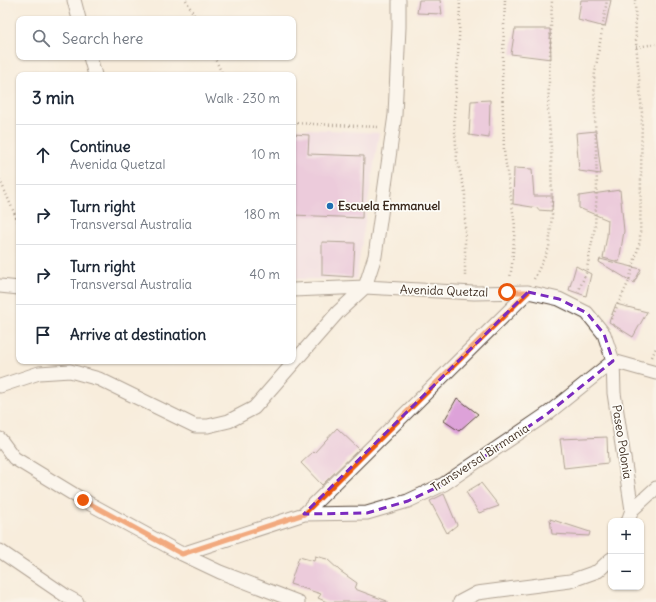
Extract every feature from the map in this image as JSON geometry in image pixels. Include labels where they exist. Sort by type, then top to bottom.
[{"type":"street","points":[[74,0],[78,16]]},
{"type":"street","points":[[296,360],[338,312],[365,287],[375,256],[395,115],[399,0]]},
{"type":"street","points":[[91,60],[94,72]]},
{"type":"street","points":[[0,286],[16,288]]},
{"type":"street","name":"Avenida Quetzal","points":[[296,290],[365,287],[465,293],[528,292],[559,299],[587,313],[604,334],[613,361]]},
{"type":"street","points":[[182,554],[304,514],[528,292]]},
{"type":"street","points":[[613,361],[656,373]]},
{"type":"street","name":"Transversal Birmania","points":[[304,514],[367,513],[408,502],[444,484],[547,414],[613,361]]},
{"type":"street","name":"Paseo Polonia","points":[[613,361],[614,393],[630,515]]},
{"type":"street","points":[[0,386],[39,373],[70,371],[99,379],[195,426],[208,426],[229,421],[254,408],[292,364]]},
{"type":"street","points":[[0,439],[14,458],[83,500],[182,554],[220,572],[298,602]]},
{"type":"street","points":[[630,515],[656,488]]},
{"type":"street","points":[[0,551],[77,602]]},
{"type":"street","points":[[460,602],[477,593],[570,581],[598,571],[608,561]]},
{"type":"path","points":[[186,0],[194,16]]},
{"type":"path","points":[[460,0],[454,117],[457,160],[465,192],[465,293]]},
{"type":"path","points":[[505,0],[502,82],[504,151],[515,226],[512,265],[507,292]]},
{"type":"path","points":[[528,292],[549,248],[552,214],[551,148],[548,110],[552,0]]},
{"type":"path","points":[[572,306],[586,273],[595,227],[597,186],[594,79],[607,0]]},
{"type":"path","points":[[604,334],[629,281],[640,241],[642,113],[636,47],[635,0]]},
{"type":"path","points":[[636,47],[656,44]]},
{"type":"path","points":[[216,60],[222,72]]},
{"type":"path","points":[[296,123],[393,128]]},
{"type":"path","points":[[0,180],[16,217]]},
{"type":"highlighted area","points":[[528,292],[559,299],[587,313],[604,334],[613,361],[547,414],[444,484],[408,501],[367,513],[304,514]]},
{"type":"shaded area","name":"Escuela Emmanuel","points":[[296,128],[379,133],[356,279],[296,279]]},
{"type":"building","points":[[419,0],[440,0],[442,14],[417,13]]},
{"type":"building","points":[[581,0],[611,0],[605,27],[578,20]]},
{"type":"building","points":[[515,29],[550,29],[551,59],[511,54]]},
{"type":"building","points":[[490,100],[489,138],[469,135],[471,101]]},
{"type":"building","points":[[596,131],[601,174],[579,171],[576,133]]},
{"type":"building","points":[[296,134],[309,135],[308,154],[364,156],[362,218],[296,215]]},
{"type":"building","points":[[514,168],[532,169],[534,196],[553,196],[552,211],[538,210],[538,208],[513,204]]},
{"type":"building","points":[[620,190],[624,231],[619,262],[603,258],[608,220],[579,208],[579,196]]},
{"type":"building","points":[[322,242],[355,243],[353,277],[322,275]]},
{"type":"building","points":[[600,259],[641,269],[634,283],[599,262]]},
{"type":"building","points":[[576,266],[591,274],[586,296],[569,290]]},
{"type":"building","points":[[616,304],[647,312],[633,337],[609,322]]},
{"type":"building","points":[[457,398],[478,414],[459,431],[444,421]]},
{"type":"building","points":[[337,428],[359,449],[322,485],[301,463],[313,452],[314,453]]},
{"type":"building","points":[[607,437],[608,463],[564,468],[560,439]]},
{"type":"building","points":[[481,483],[499,506],[479,513],[466,492]]},
{"type":"building","points":[[444,494],[457,525],[447,533],[430,501]]},
{"type":"building","points":[[550,519],[590,532],[589,536],[552,534]]},
{"type":"building","points":[[315,556],[327,559],[340,571],[357,583],[355,589],[387,602],[327,602],[318,598],[321,594],[290,584],[299,557],[314,561]]},
{"type":"place","name":"Escuela Emmanuel","points":[[330,206]]},
{"type":"route","points":[[83,500],[182,554],[304,514],[528,292],[507,292]]}]
